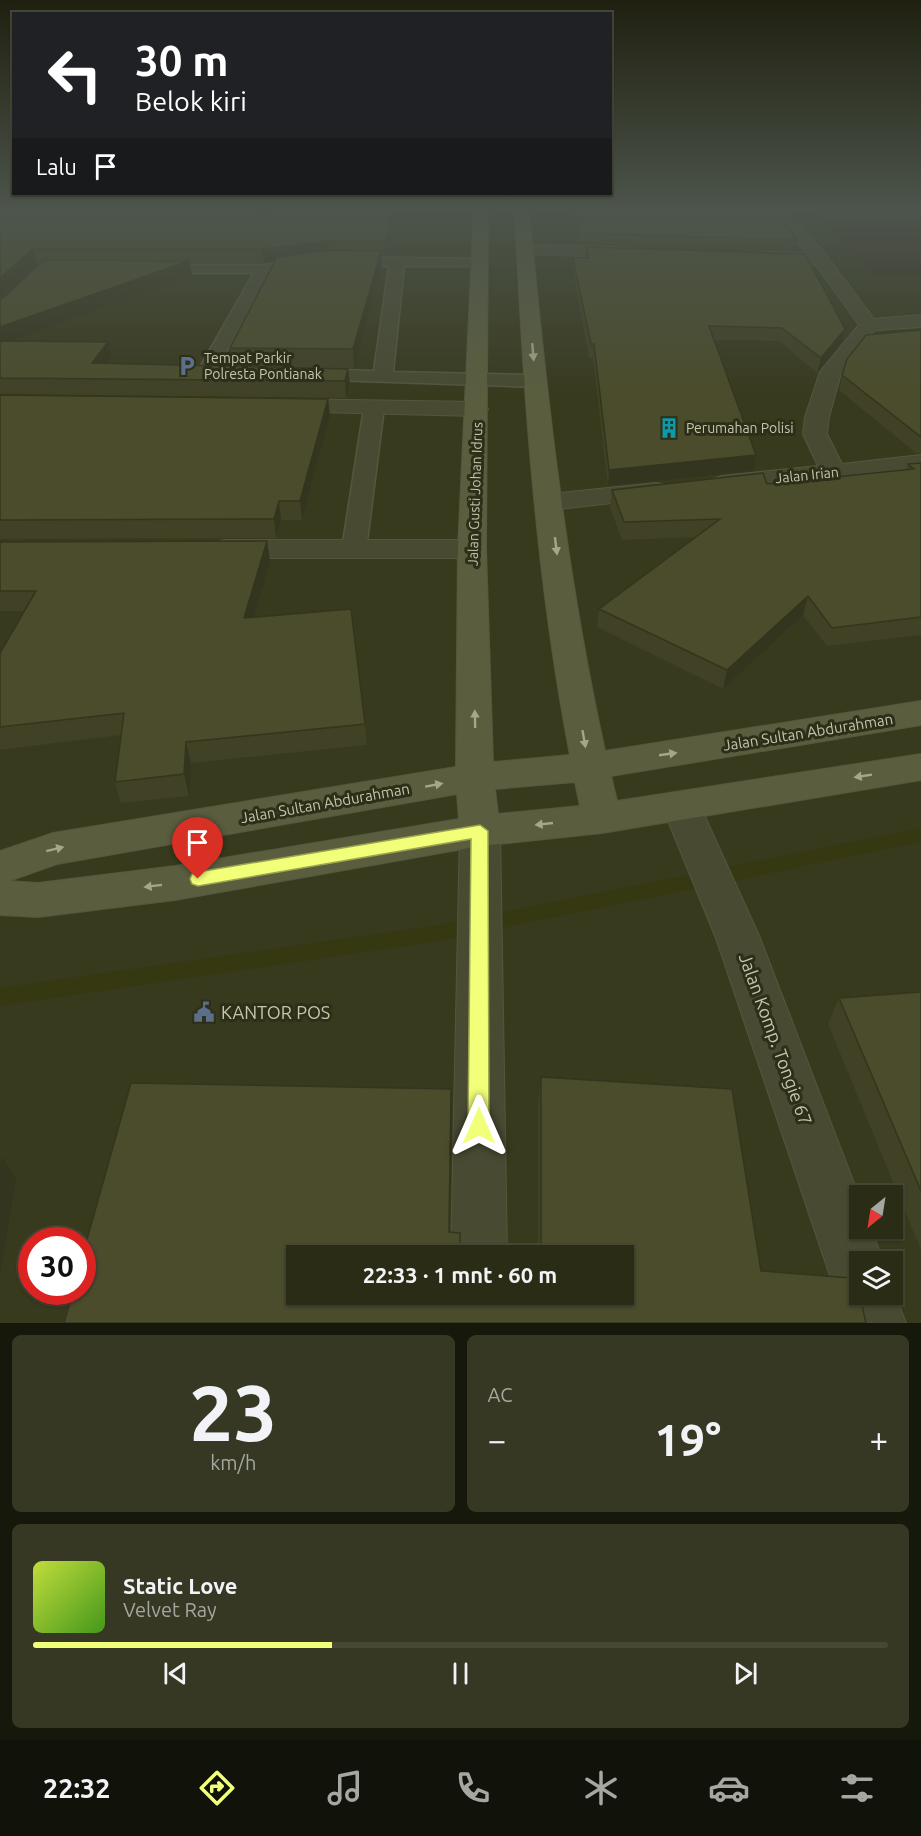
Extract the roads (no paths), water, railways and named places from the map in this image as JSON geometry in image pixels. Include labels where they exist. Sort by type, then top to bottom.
[{"type":"street","name":"Jalan Gusti Johan Idrus","points":[[484,272],[536,381],[568,648],[589,767],[602,818]]},
{"type":"street","name":"Jalan Gusti Johan Idrus","points":[[479,833],[475,777],[472,549],[479,379],[505,317],[518,272]]},
{"type":"street","points":[[829,272],[869,325]]},
{"type":"street","points":[[833,472],[815,434],[817,417],[831,372],[869,325],[921,321]]},
{"type":"street","points":[[257,406],[477,409]]},
{"type":"street","name":"Jalan Irian","points":[[550,502],[921,463]]},
{"type":"street","points":[[201,549],[472,549]]},
{"type":"street","name":"Jalan Sultan Abdurahman","points":[[0,868],[53,849],[475,777],[589,767],[921,713]]},
{"type":"street","points":[[0,898],[38,900],[175,883],[479,833],[602,818],[689,823],[921,767]]},
{"type":"street","name":"Jalan Komp. Tongie 67","points":[[689,823],[738,938],[851,1251]]},
{"type":"street","points":[[479,833],[479,1245]]},
{"type":"street","points":[[478,1323],[479,1305]]},
{"type":"street","points":[[870,1305],[876,1323]]},
{"type":"lane","points":[[206,374],[262,272]]},
{"type":"lane","points":[[383,376],[396,272]]},
{"type":"lane","points":[[185,374],[229,374]]},
{"type":"lane","points":[[288,374],[536,381]]},
{"type":"lane","points":[[354,549],[374,408]]},
{"type":"waterway","points":[[0,997],[439,933],[921,835]]},
{"type":"place","name":"Tempat Parkir Polresta Pontianak","points":[[187,366]]},
{"type":"place","name":"Perumahan Polisi","points":[[669,428]]},
{"type":"place","name":"KANTOR POS","points":[[204,1012]]}]
